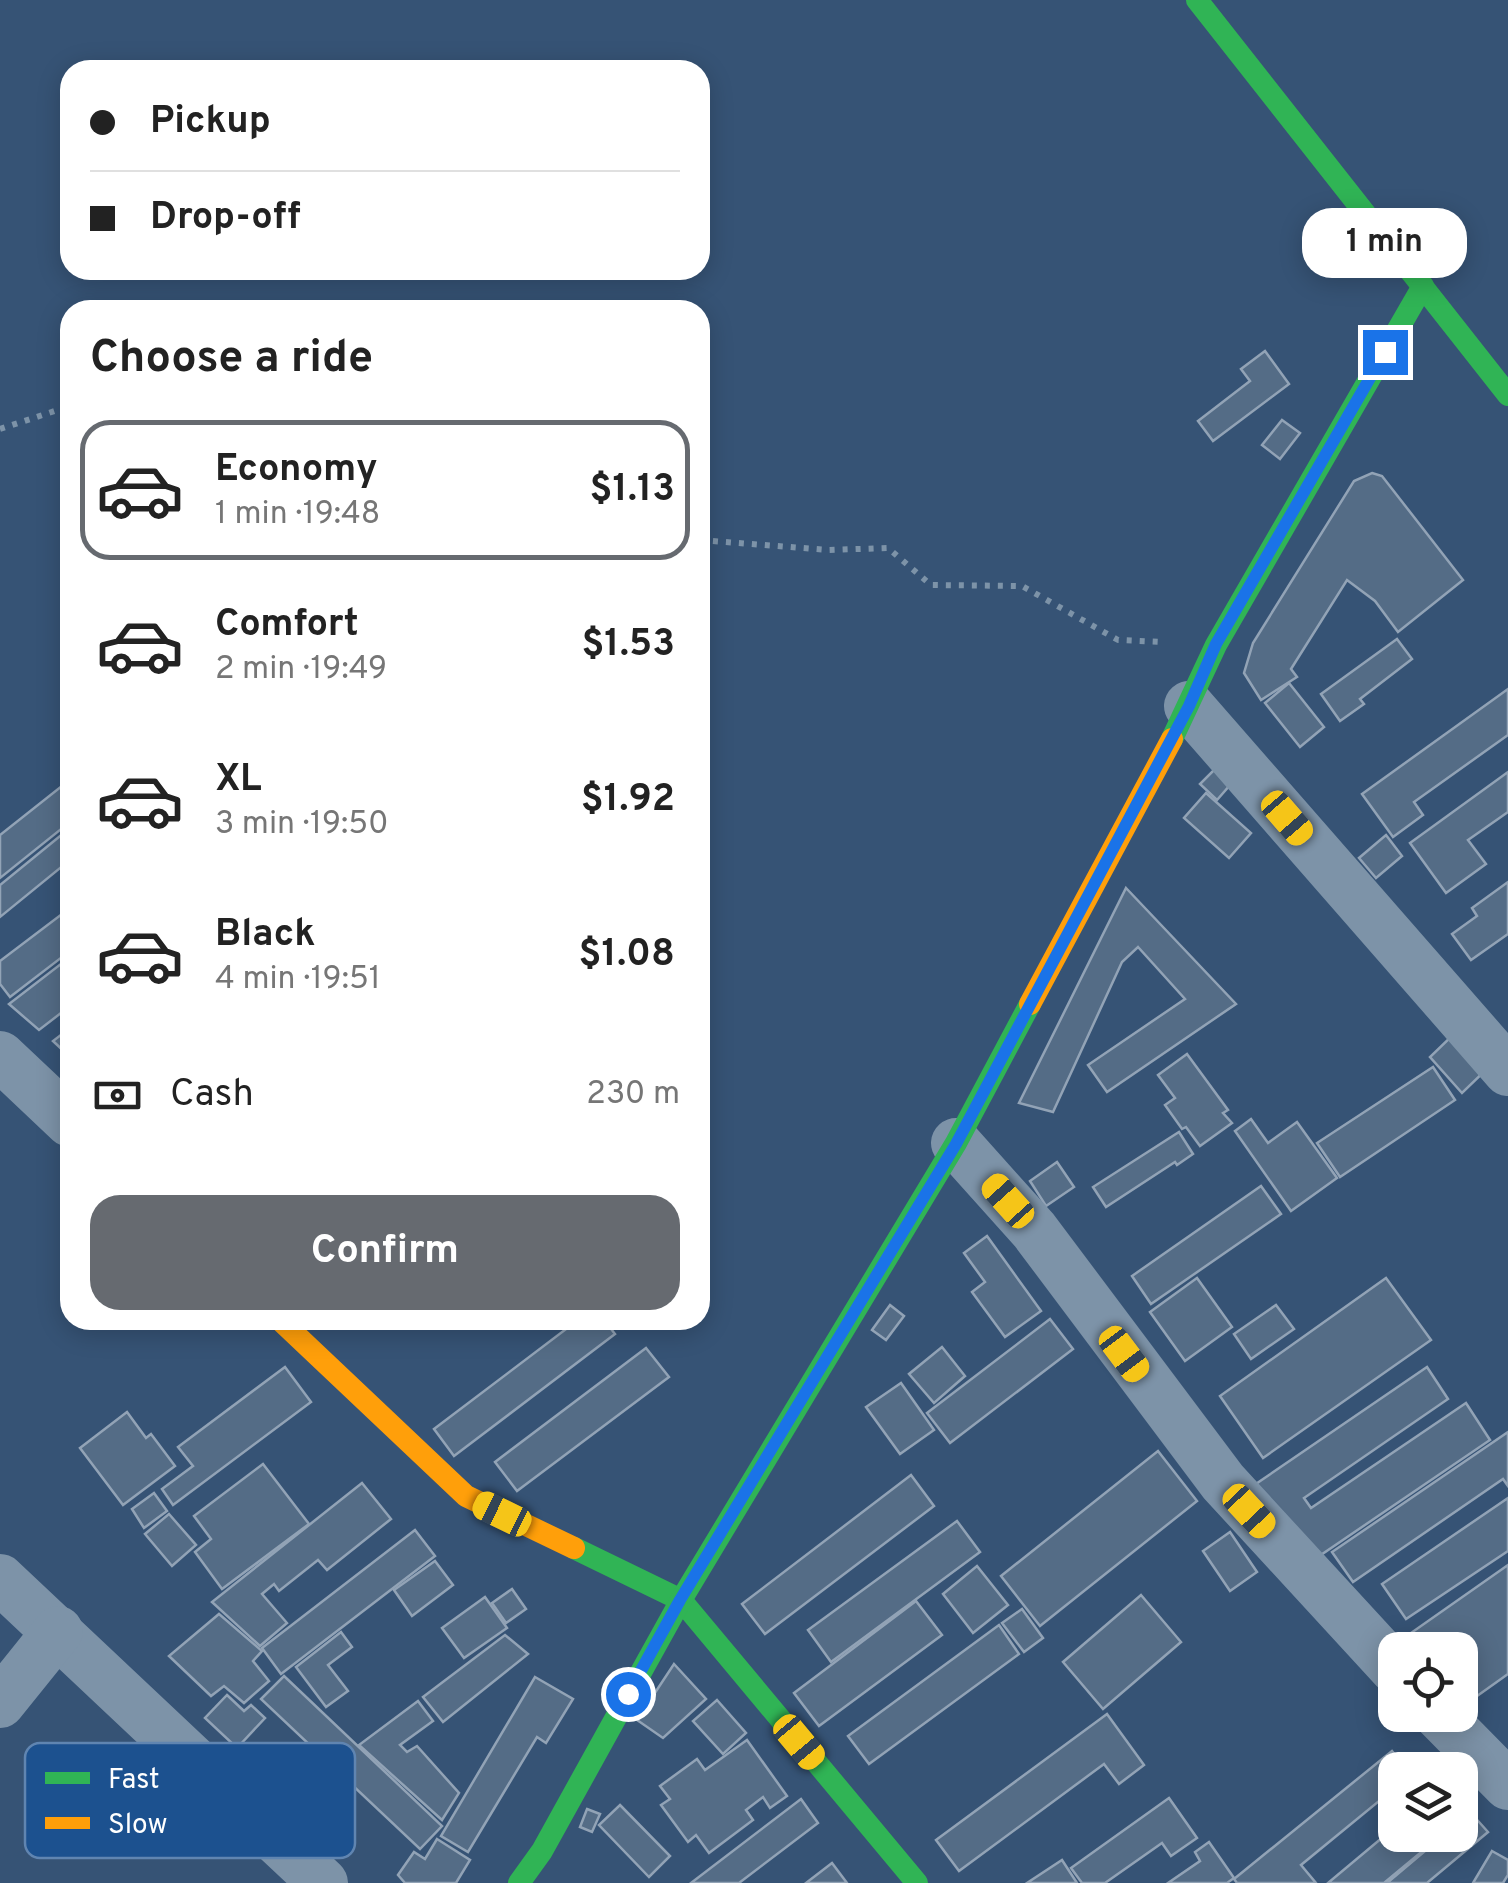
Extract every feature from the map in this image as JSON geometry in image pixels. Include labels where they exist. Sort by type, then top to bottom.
[{"type":"main road","points":[[1196,0],[1508,395]]},
{"type":"main road","points":[[519,1883],[542,1851],[680,1600],[956,1144],[1189,706],[1216,644],[1423,286]]},
{"type":"main road","points":[[291,1330],[466,1496],[680,1600],[917,1883]]},
{"type":"street","points":[[1189,706],[1508,1072]]},
{"type":"street","points":[[0,1056],[60,1113]]},
{"type":"street","points":[[956,1144],[1034,1230],[1223,1482],[1378,1651]]},
{"type":"street","points":[[0,1579],[175,1743]]},
{"type":"street","points":[[0,1703],[58,1631]]},
{"type":"street","points":[[1456,1732],[1508,1785]]},
{"type":"street","points":[[296,1858],[322,1883]]},
{"type":"path","points":[[0,429],[60,409]]},
{"type":"path","points":[[710,541],[829,550],[888,548],[931,586],[1022,586],[1118,640],[1216,644]]},
{"type":"building","points":[[1265,351],[1289,384],[1213,441],[1198,421],[1250,381],[1241,369]]},
{"type":"building","points":[[1282,420],[1300,433],[1280,459],[1262,445]]},
{"type":"building","points":[[1372,473],[1382,476],[1463,580],[1398,632],[1375,601],[1347,580],[1291,669],[1297,677],[1261,700],[1244,673],[1253,643],[1354,481]]},
{"type":"building","points":[[1397,639],[1412,659],[1360,699],[1364,704],[1340,721],[1321,694]]},
{"type":"building","points":[[1289,683],[1324,727],[1300,747],[1265,703]]},
{"type":"building","points":[[1508,689],[1508,735],[1414,802],[1423,815],[1393,837],[1362,794]]},
{"type":"building","points":[[1214,770],[1230,785],[1217,800],[1200,784]]},
{"type":"building","points":[[1508,772],[1508,812],[1468,840],[1486,864],[1446,893],[1410,843]]},
{"type":"building","points":[[60,788],[60,830],[0,878],[0,835]]},
{"type":"building","points":[[1206,793],[1251,833],[1229,858],[1184,818]]},
{"type":"building","points":[[1386,835],[1402,856],[1376,878],[1359,858]]},
{"type":"building","points":[[60,836],[60,868],[0,917],[0,885]]},
{"type":"building","points":[[1508,882],[1508,934],[1471,960],[1452,934],[1477,916],[1472,908]]},
{"type":"building","points":[[1126,888],[1236,1004],[1107,1092],[1088,1065],[1185,999],[1138,947],[1122,962],[1053,1112],[1019,1103]]},
{"type":"building","points":[[60,916],[60,959],[10,997],[0,984],[0,961]]},
{"type":"building","points":[[60,965],[60,1014],[39,1030],[9,1004]]},
{"type":"building","points":[[1458,1030],[1490,1066],[1462,1093],[1430,1057]]},
{"type":"building","points":[[1187,1054],[1228,1110],[1223,1113],[1232,1123],[1200,1146],[1165,1105],[1175,1098],[1158,1075]]},
{"type":"building","points":[[1433,1067],[1455,1100],[1340,1177],[1317,1143]]},
{"type":"building","points":[[1251,1119],[1268,1143],[1297,1122],[1337,1178],[1291,1211],[1235,1131]]},
{"type":"building","points":[[1179,1132],[1193,1154],[1106,1207],[1093,1187]]},
{"type":"building","points":[[1057,1162],[1074,1187],[1046,1206],[1030,1181]]},
{"type":"building","points":[[1261,1186],[1281,1214],[1151,1304],[1132,1276]]},
{"type":"building","points":[[987,1236],[1041,1311],[1005,1337],[972,1292],[985,1282],[964,1253]]},
{"type":"building","points":[[1197,1278],[1232,1327],[1185,1361],[1150,1312]]},
{"type":"building","points":[[1386,1278],[1431,1340],[1263,1458],[1220,1396]]},
{"type":"building","points":[[890,1305],[904,1316],[886,1340],[872,1330]]},
{"type":"building","points":[[1276,1305],[1294,1329],[1251,1359],[1234,1334]]},
{"type":"building","points":[[1050,1319],[1073,1349],[950,1443],[927,1413]]},
{"type":"building","points":[[565,1330],[612,1330],[615,1334],[454,1456],[434,1429]]},
{"type":"building","points":[[942,1347],[965,1376],[934,1403],[909,1374]]},
{"type":"building","points":[[646,1348],[669,1377],[517,1491],[495,1462]]},
{"type":"building","points":[[285,1367],[311,1402],[173,1505],[162,1489],[193,1466],[178,1447]]},
{"type":"building","points":[[1427,1367],[1448,1399],[1304,1498],[1311,1508],[1466,1403],[1490,1440],[1309,1563],[1247,1490]]},
{"type":"building","points":[[901,1383],[934,1430],[900,1454],[866,1407]]},
{"type":"building","points":[[127,1412],[146,1438],[151,1434],[175,1466],[123,1505],[80,1448]]},
{"type":"building","points":[[1508,1432],[1508,1486],[1503,1479],[1353,1582],[1332,1552]]},
{"type":"building","points":[[1158,1451],[1197,1501],[1040,1626],[1001,1576]]},
{"type":"building","points":[[263,1464],[309,1524],[222,1589],[195,1552],[211,1539],[194,1516]]},
{"type":"building","points":[[911,1475],[934,1506],[765,1634],[742,1604]]},
{"type":"building","points":[[362,1483],[391,1519],[327,1570],[318,1560],[279,1591],[274,1584],[262,1594],[287,1623],[260,1646],[212,1602]]},
{"type":"building","points":[[154,1493],[167,1511],[144,1528],[132,1509]]},
{"type":"building","points":[[1508,1498],[1508,1551],[1406,1619],[1382,1584]]},
{"type":"building","points":[[169,1514],[196,1545],[172,1566],[145,1534]]},
{"type":"building","points":[[957,1521],[980,1552],[831,1662],[808,1630]]},
{"type":"building","points":[[415,1530],[435,1556],[281,1674],[262,1648]]},
{"type":"building","points":[[1230,1532],[1257,1572],[1230,1591],[1203,1551]]},
{"type":"building","points":[[435,1561],[453,1585],[412,1616],[394,1590]]},
{"type":"building","points":[[1508,1565],[1508,1674],[1478,1695],[1478,1632],[1412,1632]]},
{"type":"building","points":[[977,1566],[1008,1605],[973,1633],[943,1594]]},
{"type":"building","points":[[512,1589],[526,1609],[506,1623],[492,1603]]},
{"type":"building","points":[[1141,1595],[1181,1642],[1103,1709],[1063,1662]]},
{"type":"building","points":[[485,1597],[507,1628],[464,1658],[442,1628]]},
{"type":"building","points":[[916,1601],[942,1635],[819,1726],[794,1693]]},
{"type":"building","points":[[1022,1609],[1043,1638],[1024,1652],[1002,1623]]},
{"type":"building","points":[[219,1614],[262,1651],[253,1661],[269,1681],[244,1703],[224,1686],[211,1696],[169,1656]]},
{"type":"building","points":[[999,1625],[1019,1654],[869,1764],[848,1736]]},
{"type":"building","points":[[341,1632],[352,1647],[328,1665],[348,1691],[326,1707],[296,1667]]},
{"type":"building","points":[[505,1635],[528,1654],[443,1722],[423,1697]]},
{"type":"building","points":[[674,1664],[706,1699],[663,1738],[637,1720]]},
{"type":"building","points":[[284,1676],[355,1743],[308,1743],[261,1699]]},
{"type":"building","points":[[535,1677],[573,1699],[546,1743],[537,1737],[468,1852],[441,1836]]},
{"type":"building","points":[[227,1695],[244,1711],[251,1705],[265,1718],[242,1743],[232,1743],[205,1718]]},
{"type":"building","points":[[717,1700],[746,1733],[723,1754],[693,1721]]},
{"type":"building","points":[[418,1701],[433,1721],[400,1745],[407,1752],[417,1746],[459,1793],[442,1820],[359,1745]]},
{"type":"building","points":[[1107,1714],[1144,1765],[1119,1784],[1104,1764],[959,1871],[936,1840]]},
{"type":"building","points":[[747,1740],[787,1796],[770,1808],[763,1797],[746,1810],[753,1820],[709,1853],[696,1835],[688,1842],[661,1805],[670,1799],[660,1786],[697,1759],[705,1770]]},
{"type":"building","points":[[355,1743],[442,1826],[420,1849],[355,1788]]},
{"type":"building","points":[[1378,1762],[1378,1802],[1301,1865],[1316,1883],[1237,1883],[1234,1879]]},
{"type":"building","points":[[1169,1798],[1197,1838],[1171,1856],[1162,1843],[1105,1883],[1082,1883],[1071,1868]]},
{"type":"building","points":[[801,1799],[818,1823],[739,1883],[691,1883]]},
{"type":"building","points":[[620,1805],[670,1856],[649,1877],[599,1825]]},
{"type":"building","points":[[587,1809],[600,1814],[592,1832],[580,1827]]},
{"type":"building","points":[[1478,1821],[1488,1832],[1478,1840]]},
{"type":"building","points":[[437,1839],[470,1860],[456,1883],[405,1883],[398,1875],[414,1852],[425,1859]]},
{"type":"building","points":[[1378,1841],[1378,1852],[1421,1852],[1384,1883],[1328,1883]]},
{"type":"building","points":[[1209,1842],[1234,1878],[1227,1883],[1168,1883],[1200,1861],[1195,1852]]},
{"type":"building","points":[[1492,1851],[1508,1860],[1508,1875],[1503,1883],[1473,1883]]},
{"type":"building","points":[[1424,1852],[1464,1852],[1427,1883],[1387,1883]]},
{"type":"building","points":[[1062,1860],[1077,1883],[1027,1883]]},
{"type":"building","points":[[832,1863],[847,1883],[806,1883]]},
{"type":"traffic: fast","points":[[1197,0],[1508,395]]},
{"type":"traffic: fast","points":[[1172,739],[1216,645],[1423,286]]},
{"type":"traffic: fast","points":[[519,1883],[542,1851],[681,1600],[956,1143],[1030,1004]]},
{"type":"traffic: fast","points":[[574,1548],[681,1600],[917,1883]]},
{"type":"traffic: slow","points":[[1030,1004],[1172,739]]},
{"type":"traffic: slow","points":[[291,1330],[466,1496],[574,1548]]},
{"type":"route","points":[[628,1694],[680,1600],[956,1144],[1189,706],[1216,644],[1385,352]]}]
